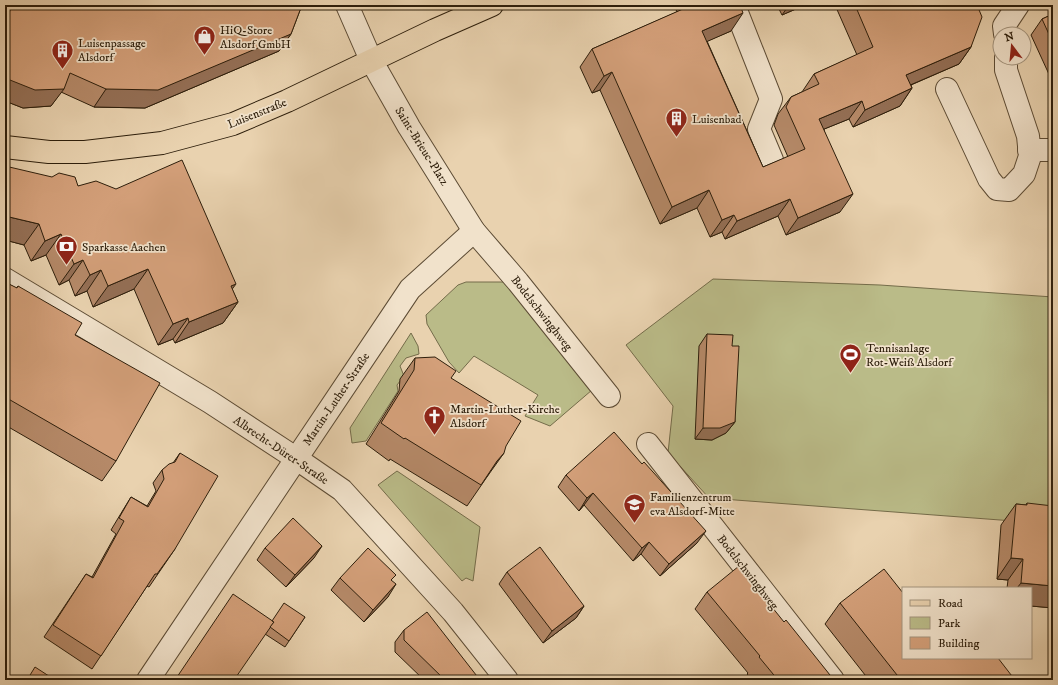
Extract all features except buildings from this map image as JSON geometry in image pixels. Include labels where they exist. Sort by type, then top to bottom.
[{"type":"main road","name":"Luisenstraße","points":[[5,147],[49,152],[85,152],[162,143],[233,124],[287,101],[435,30],[492,5]]},
{"type":"street","name":"Saint-Brieuc-Platz","points":[[346,5],[371,60],[409,128],[474,231]]},
{"type":"street","points":[[734,5],[770,99],[760,129],[772,160]]},
{"type":"street","points":[[1004,26],[1018,5]]},
{"type":"street","points":[[947,90],[989,179],[997,189],[1009,190],[1024,174],[1030,156],[1030,150],[1028,136],[1006,66]]},
{"type":"street","points":[[1030,150],[1053,150]]},
{"type":"street","name":"Bodelschwinghweg","points":[[474,231],[518,282],[609,396]]},
{"type":"street","name":"Martin-Luther-Straße","points":[[148,680],[410,289],[474,231]]},
{"type":"street","name":"Albrecht-Dürer-Straße","points":[[5,279],[203,398],[342,490],[453,612],[507,680]]},
{"type":"street","name":"Bodelschwinghweg","points":[[648,444],[833,680]]},
{"type":"green space","name":"Tennisanlage Rot-Weiß Alsdorf","points":[[713,279],[880,285],[1053,297],[1053,524],[709,498],[668,453],[673,406],[626,345]]},
{"type":"green space","points":[[466,282],[508,282],[592,390],[550,426],[525,416],[538,395],[474,356],[459,373],[449,362],[427,324],[426,315],[458,285]]},
{"type":"green space","points":[[411,333],[418,346],[419,354],[406,358],[400,366],[404,376],[397,385],[398,391],[366,441],[352,443],[350,428]]},
{"type":"green space","points":[[397,471],[480,527],[473,581],[466,578],[462,581],[378,485]]},
{"type":"place","name":"HiQ-Store Alsdorf GmbH","points":[[204,56]]},
{"type":"place","name":"Luisenpassage Alsdorf","points":[[62,70]]},
{"type":"place","name":"Luisenbad","points":[[676,138]]},
{"type":"place","name":"Sparkasse Aachen","points":[[66,266]]},
{"type":"place","name":"Tennisanlage Rot-Weiß Alsdorf","points":[[851,374]]},
{"type":"place","name":"Martin-Luther-Kirche Alsdorf","points":[[434,436]]},
{"type":"place","name":"Familienzentrum eva Alsdorf-Mitte","points":[[634,524]]}]
